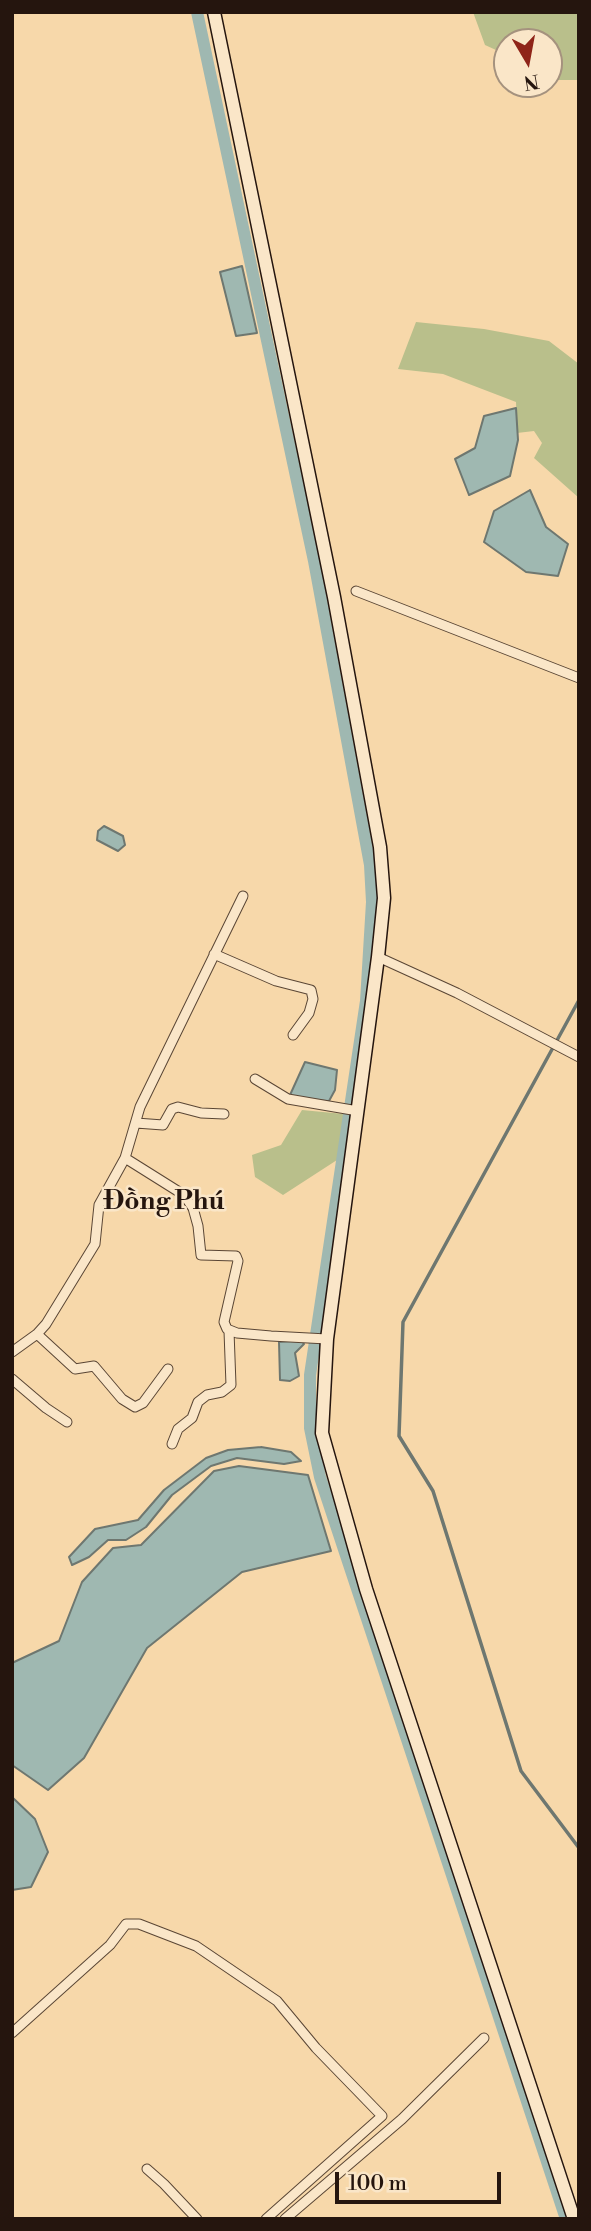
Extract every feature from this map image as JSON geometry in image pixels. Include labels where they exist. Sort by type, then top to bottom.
[{"type":"main road","points":[[214,12],[334,597],[380,847],[384,898],[378,957],[319,1339],[322,1433],[366,1589],[574,2219]]},
{"type":"street","points":[[356,591],[579,678]]},
{"type":"street","points":[[12,1352],[46,1324],[94,1244],[99,1205],[125,1158],[140,1107],[243,896]]},
{"type":"street","points":[[214,954],[276,981],[311,990],[313,999],[310,1013],[293,1035]]},
{"type":"street","points":[[378,957],[457,993],[579,1057]]},
{"type":"street","points":[[256,1079],[288,1099],[354,1111]]},
{"type":"street","points":[[136,1123],[163,1125],[173,1109],[178,1107],[201,1113],[224,1114]]},
{"type":"street","points":[[125,1158],[184,1195],[193,1208],[201,1255],[236,1256],[238,1261],[224,1322],[229,1331],[231,1385],[198,1402],[192,1418],[178,1429],[172,1444]]},
{"type":"street","points":[[229,1331],[319,1339]]},
{"type":"street","points":[[37,1334],[75,1369],[94,1366],[122,1399],[135,1407],[143,1403],[167,1369]]},
{"type":"street","points":[[12,1379],[67,1422]]},
{"type":"street","points":[[12,2033],[110,1945],[126,1924],[139,1924],[196,1945],[277,2001],[316,2048],[382,2116],[266,2219]]},
{"type":"street","points":[[285,2219],[402,2119],[484,2038]]},
{"type":"street","points":[[147,2169],[197,2219]]},
{"type":"green space","points":[[473,12],[579,12],[579,80],[563,80],[563,28],[493,28],[493,49],[485,45]]},
{"type":"green space","points":[[416,322],[484,329],[549,341],[579,364],[579,498],[534,458],[542,443],[534,431],[517,433],[516,402],[443,374],[398,369]]},
{"type":"green space","points":[[302,1110],[344,1114],[337,1160],[283,1195],[255,1177],[252,1155],[281,1145]]},
{"type":"water","points":[[242,266],[257,333],[236,336],[220,272]]},
{"type":"water","points":[[516,408],[518,440],[510,476],[469,495],[455,459],[475,448],[484,416]]},
{"type":"water","points":[[530,490],[546,527],[568,544],[558,576],[526,572],[484,542],[494,511]]},
{"type":"water","points":[[104,826],[123,836],[125,845],[118,851],[97,840],[98,831]]},
{"type":"water","points":[[305,1062],[337,1070],[335,1090],[329,1101],[299,1100],[290,1095]]},
{"type":"water","points":[[301,1340],[304,1344],[295,1353],[299,1376],[290,1381],[280,1380],[279,1342]]},
{"type":"water","points":[[261,1447],[291,1452],[301,1461],[284,1464],[237,1458],[211,1466],[172,1495],[146,1527],[126,1540],[108,1540],[89,1557],[72,1565],[69,1557],[95,1529],[138,1520],[164,1490],[206,1458],[228,1450]]},
{"type":"water","points":[[239,1466],[308,1475],[331,1551],[242,1572],[147,1648],[84,1758],[48,1790],[12,1765],[12,1663],[59,1641],[82,1582],[113,1548],[141,1545],[214,1471]]},
{"type":"water","points":[[12,1797],[35,1819],[48,1852],[31,1887],[12,1890]]},
{"type":"waterway","points":[[197,12],[314,561],[370,865],[372,902],[366,1001],[310,1375],[310,1428],[320,1477],[566,2219]]},
{"type":"waterway","points":[[579,1000],[403,1322],[399,1436],[433,1491],[521,1771],[579,1848]]},
{"type":"district","name":"Đồng Phú","points":[[164,1203]]}]
